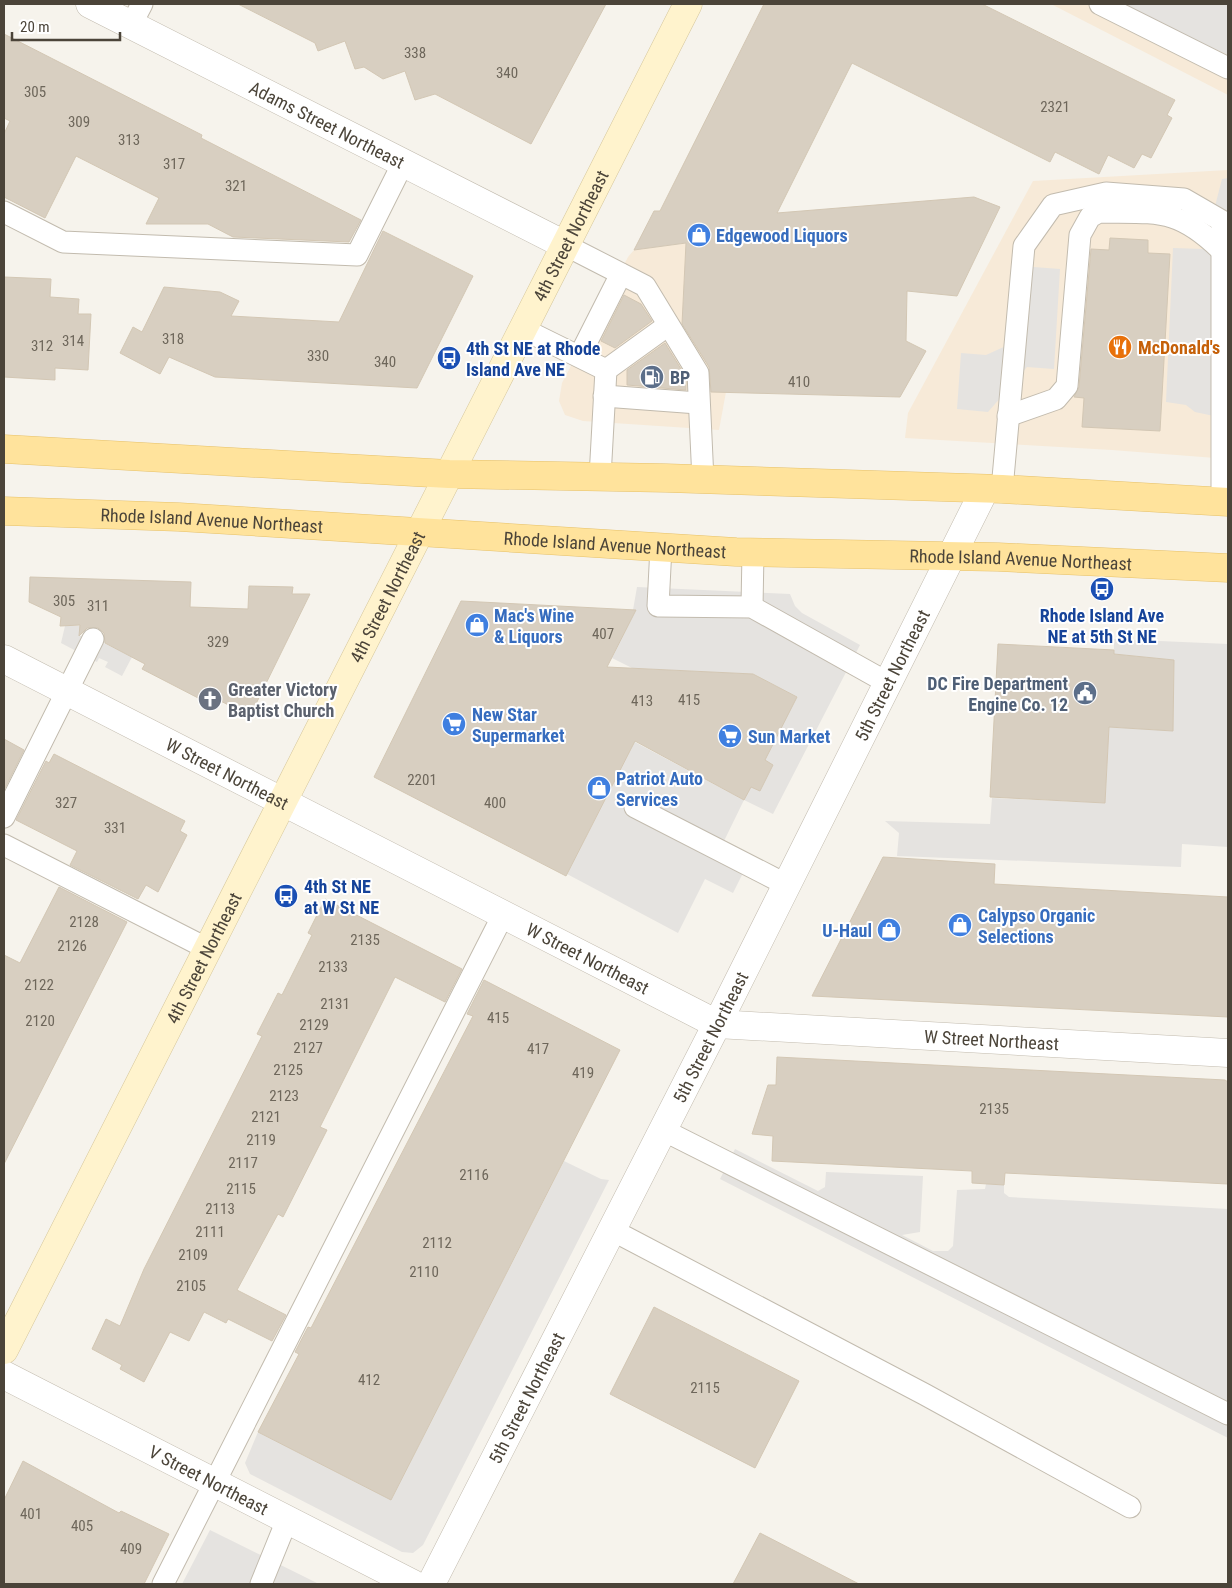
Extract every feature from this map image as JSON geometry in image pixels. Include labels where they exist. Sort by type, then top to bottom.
[{"type":"main road","points":[[4,449],[450,474],[994,489],[1225,502]]},
{"type":"main road","name":"Rhode Island Avenue Northeast","points":[[4,511],[179,517],[753,552],[952,556],[1228,568]]},
{"type":"street","name":"Adams Street Northeast","points":[[90,4],[137,14],[403,163],[565,245]]},
{"type":"street","name":"4th Street Northeast","points":[[4,1350],[688,4]]},
{"type":"street","name":"5th Street Northeast","points":[[430,1584],[717,1024],[952,556],[994,489]]},
{"type":"street","name":"W Street Northeast","points":[[4,659],[282,803],[717,1024],[1228,1053]]},
{"type":"street","name":"V Street Northeast","points":[[4,1376],[414,1584]]},
{"type":"lane","points":[[1100,4],[1228,68]]},
{"type":"lane","points":[[4,212],[63,242],[356,255],[403,163]]},
{"type":"lane","points":[[994,489],[1008,416],[1024,246],[1053,205],[1106,193],[1184,199],[1222,221],[1225,502]]},
{"type":"lane","points":[[1008,416],[1056,399],[1067,386],[1080,235],[1090,217],[1099,212],[1157,213],[1186,221],[1207,236],[1223,252]]},
{"type":"lane","points":[[565,245],[645,286],[667,326],[698,373],[703,480]]},
{"type":"lane","points":[[580,355],[621,274]]},
{"type":"lane","points":[[600,477],[606,370],[667,326]]},
{"type":"lane","points":[[523,329],[580,355],[606,370]]},
{"type":"lane","points":[[604,396],[698,402]]},
{"type":"lane","points":[[662,547],[658,606],[752,607],[888,683]]},
{"type":"lane","points":[[752,607],[753,552]]},
{"type":"lane","points":[[4,816],[92,639]]},
{"type":"lane","points":[[636,807],[787,884]]},
{"type":"lane","points":[[4,845],[208,949]]},
{"type":"lane","points":[[163,1584],[503,915]]},
{"type":"lane","points":[[663,1130],[1228,1414]]},
{"type":"lane","points":[[612,1230],[924,1394],[1130,1507]]},
{"type":"lane","points":[[260,1584],[287,1520]]},
{"type":"shaded area","points":[[1051,4],[1228,4],[1228,95]]},
{"type":"shaded area","points":[[1118,4],[1228,4],[1228,55]]},
{"type":"shaded area","points":[[1228,170],[1228,459],[905,438],[908,413],[1033,181]]},
{"type":"shaded area","points":[[1228,178],[1228,419],[1195,412],[1186,405],[1166,402],[1173,248],[1204,249],[1222,179]]},
{"type":"shaded area","points":[[737,237],[730,370],[719,430],[583,421],[565,415],[559,401],[562,383],[628,257],[634,250]]},
{"type":"shaded area","points":[[1033,267],[1060,269],[1054,369],[1027,367],[988,412],[957,409],[961,353],[986,355],[1026,337]]},
{"type":"shaded area","points":[[637,587],[790,594],[795,606],[802,613],[860,645],[773,814],[744,800],[797,697],[753,674],[632,668],[612,658],[636,610],[633,610]]},
{"type":"shaded area","points":[[65,626],[80,626],[79,636],[106,637],[104,643],[132,657],[122,676],[105,667],[108,662],[99,658],[97,662],[61,643]]},
{"type":"shaded area","points":[[1114,639],[1228,644],[1228,847],[1182,844],[1181,867],[897,856],[899,833],[885,821],[990,824],[992,798],[1105,803],[1109,727],[1173,731],[1174,660],[1114,654]]},
{"type":"shaded area","points":[[582,714],[744,800],[724,841],[752,855],[733,893],[705,879],[678,933],[567,874],[633,745]]},
{"type":"shaded area","points":[[735,1149],[818,1191],[825,1187],[826,1172],[923,1176],[920,1232],[902,1235],[933,1251],[948,1251],[953,1246],[957,1190],[985,1189],[986,1184],[1004,1185],[1004,1193],[1009,1197],[1228,1209],[1228,1438],[720,1179]]},
{"type":"shaded area","points":[[564,1161],[601,1179],[609,1180],[423,1545],[413,1553],[402,1552],[250,1474],[245,1463],[258,1432],[391,1500]]},
{"type":"shaded area","points":[[210,1530],[319,1584],[182,1584]]},
{"type":"building","points":[[238,4],[606,4],[531,144],[435,94],[415,100],[405,71],[383,79],[364,67],[355,69],[345,41],[318,51],[315,43]]},
{"type":"building","points":[[764,4],[982,4],[1175,100],[1167,115],[1172,118],[1151,158],[1142,154],[1134,168],[1108,155],[1099,174],[1055,152],[1050,162],[852,63],[777,213],[974,197],[1000,207],[957,296],[907,291],[906,341],[926,351],[900,397],[711,392],[709,367],[682,324],[686,243],[634,250],[654,211],[660,211]]},
{"type":"building","points":[[4,34],[202,135],[201,138],[361,220],[349,242],[233,237],[208,224],[146,224],[159,198],[76,156],[45,218],[4,197],[4,134],[10,121],[4,118]]},
{"type":"building","points":[[383,231],[473,276],[417,388],[215,377],[169,357],[160,374],[120,353],[133,327],[142,332],[164,287],[220,292],[239,301],[231,316],[339,322]]},
{"type":"building","name":"McDonald's","points":[[1110,238],[1148,240],[1148,253],[1170,254],[1160,431],[1082,427],[1084,398],[1074,397],[1079,387],[1091,249],[1109,250]]},
{"type":"building","points":[[4,277],[51,279],[50,297],[79,299],[78,314],[91,314],[88,370],[55,368],[55,380],[4,377]]},
{"type":"building","name":"BP","points":[[624,295],[641,304],[652,321],[615,348],[601,341]]},
{"type":"building","name":"BP","points":[[665,343],[686,377],[686,390],[627,385],[627,370]]},
{"type":"building","points":[[30,577],[191,582],[190,607],[248,609],[249,586],[293,587],[292,594],[310,594],[250,716],[207,694],[204,701],[142,669],[145,664],[105,643],[104,633],[98,628],[87,628],[79,636],[80,625],[60,626],[61,617],[29,602]]},
{"type":"building","points":[[461,601],[636,610],[607,667],[753,674],[797,697],[765,760],[773,765],[760,791],[751,787],[744,800],[635,741],[566,876],[374,777]]},
{"type":"building","name":"DC Fire Department Engine Co. 12","points":[[998,644],[1114,650],[1114,654],[1174,660],[1173,731],[1109,727],[1105,803],[990,797]]},
{"type":"building","points":[[4,739],[24,750],[4,790]]},
{"type":"building","points":[[54,754],[185,821],[180,831],[187,835],[158,892],[146,885],[138,899],[70,865],[77,851],[16,820],[46,761],[49,763]]},
{"type":"building","points":[[883,857],[995,864],[994,884],[1228,897],[1228,1017],[812,996]]},
{"type":"building","points":[[59,887],[127,922],[4,1164],[4,955],[20,963]]},
{"type":"building","points":[[325,899],[462,969],[445,1002],[395,977],[320,1127],[327,1130],[283,1217],[278,1214],[237,1290],[286,1315],[272,1341],[228,1319],[226,1323],[204,1312],[189,1341],[170,1332],[144,1382],[120,1369],[122,1365],[92,1349],[106,1319],[120,1326],[144,1269],[262,1036],[257,1034],[278,993],[282,995],[312,935],[308,933]]},
{"type":"building","points":[[484,980],[620,1050],[391,1500],[258,1432],[299,1354],[295,1352],[308,1327],[311,1328],[473,1016],[467,1014]]},
{"type":"building","points":[[777,1057],[1225,1080],[1228,1082],[1228,1184],[1005,1173],[1004,1185],[972,1183],[972,1171],[772,1161],[773,1136],[752,1134],[768,1085],[776,1085]]},
{"type":"building","points":[[654,1307],[799,1381],[755,1468],[610,1394]]},
{"type":"building","points":[[23,1461],[119,1513],[121,1511],[169,1534],[144,1584],[4,1584],[4,1500]]},
{"type":"building","points":[[760,1533],[859,1584],[733,1584]]},
{"type":"place","name":"Edgewood Liquors","points":[[699,235]]},
{"type":"place","name":"McDonald's","points":[[1120,347]]},
{"type":"place","name":"4th St NE at Rhode Island Ave NE","points":[[449,358]]},
{"type":"place","name":"BP","points":[[652,377]]},
{"type":"place","name":"Rhode Island Ave NE at 5th St NE","points":[[1102,589]]},
{"type":"place","name":"Mac's Wine & Liquors","points":[[477,625]]},
{"type":"place","name":"DC Fire Department Engine Co. 12","points":[[1085,693]]},
{"type":"place","name":"Greater Victory Baptist Church","points":[[210,699]]},
{"type":"place","name":"New Star Supermarket","points":[[454,724]]},
{"type":"place","name":"Sun Market","points":[[730,736]]},
{"type":"place","name":"Patriot Auto Services","points":[[599,788]]},
{"type":"place","name":"4th St NE at W St NE","points":[[286,896]]},
{"type":"place","name":"Calypso Organic Selections","points":[[960,925]]},
{"type":"place","name":"U-Haul","points":[[889,930]]}]
